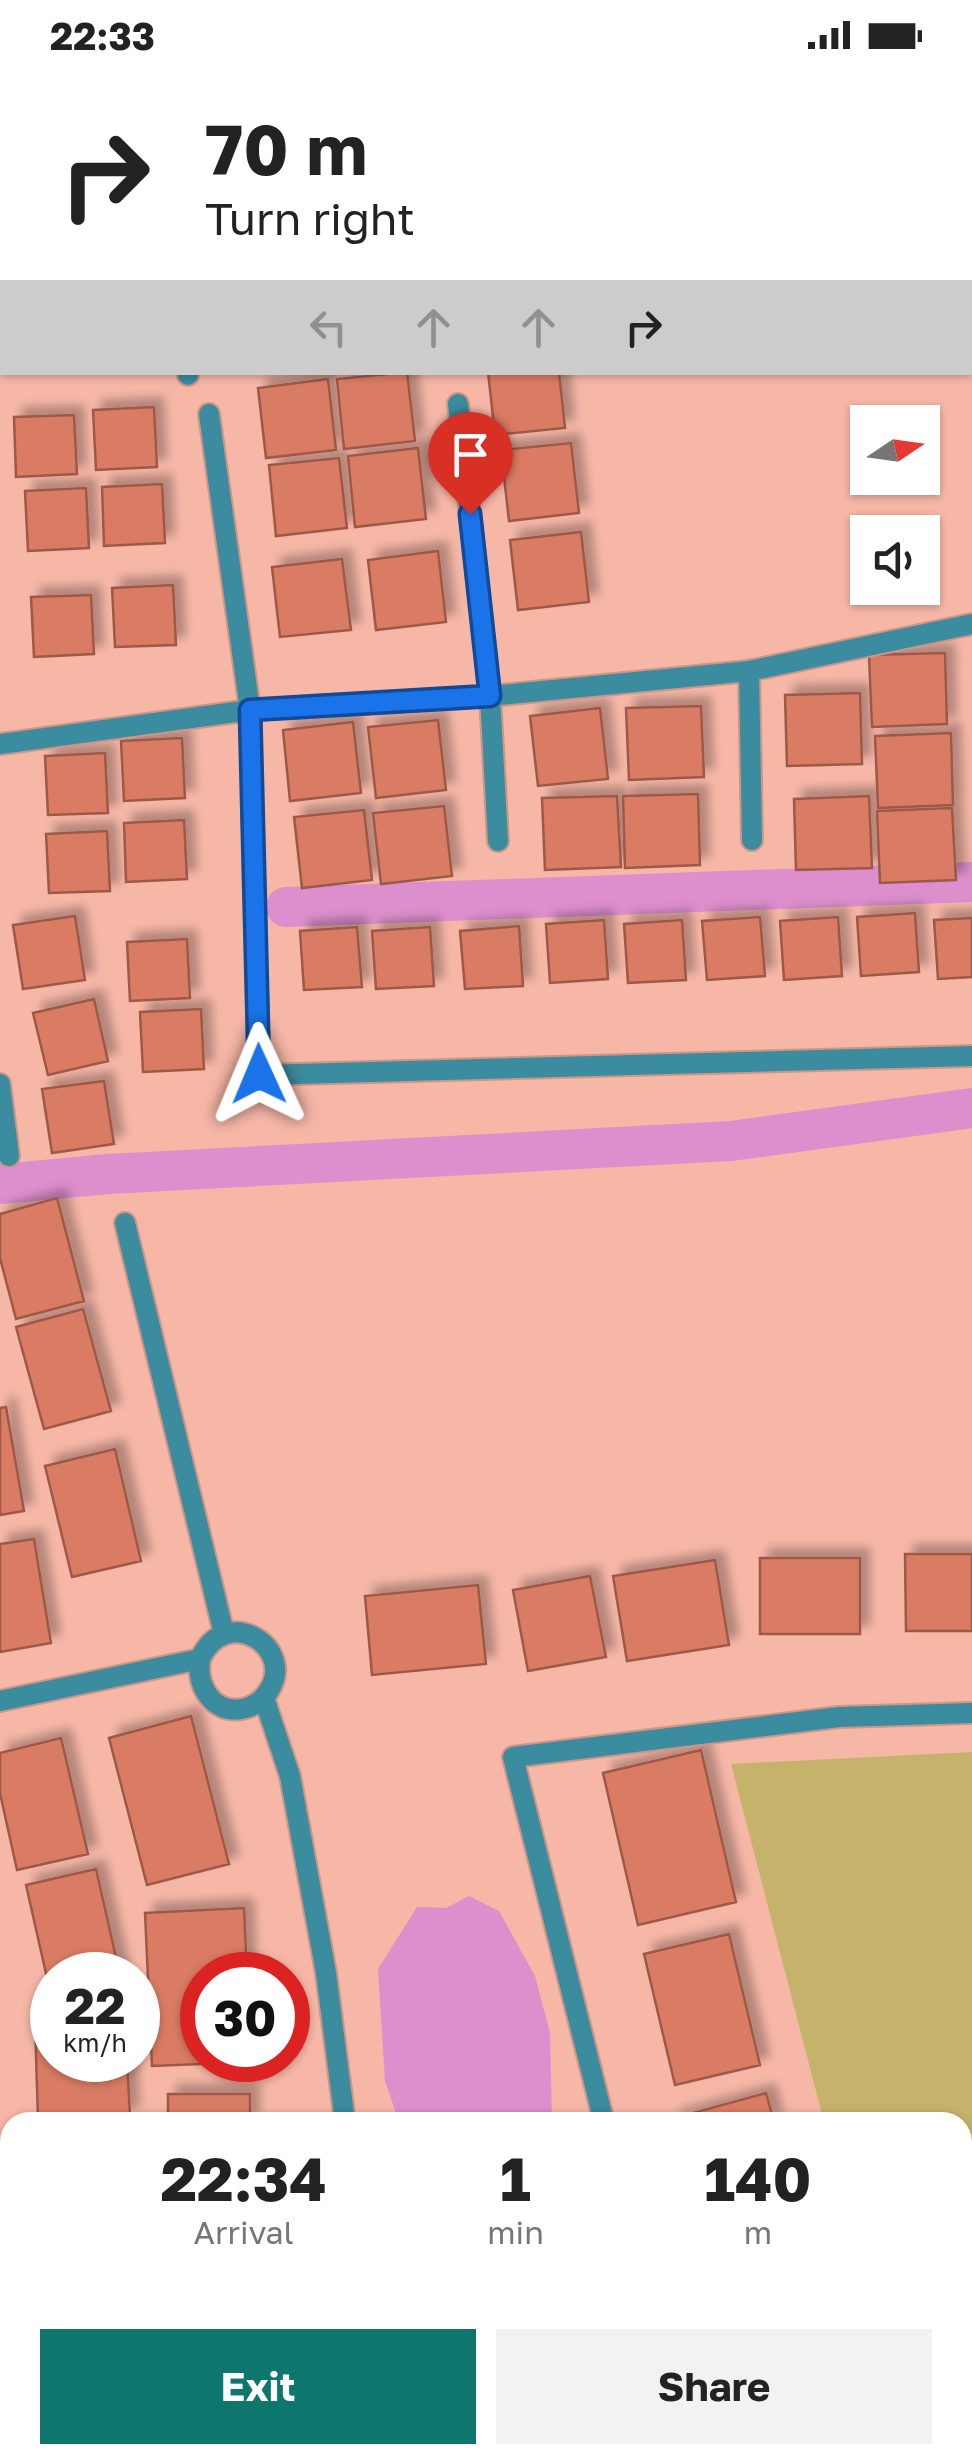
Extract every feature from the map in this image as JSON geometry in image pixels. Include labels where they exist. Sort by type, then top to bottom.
[{"type":"street","points":[[458,404],[490,696],[498,840]]},
{"type":"street","points":[[210,414],[250,710],[259,1074],[972,1056]]},
{"type":"street","points":[[0,744],[250,710],[490,696],[750,671],[972,624]]},
{"type":"street","points":[[750,671],[752,840]]},
{"type":"street","points":[[0,1084],[10,1156]]},
{"type":"street","points":[[125,1223],[224,1634]]},
{"type":"street","points":[[224,1634],[248,1634],[268,1648],[275,1674],[272,1687],[264,1698],[240,1710],[214,1702],[200,1683],[200,1659],[204,1648],[224,1634]]},
{"type":"street","points":[[0,1702],[200,1659]]},
{"type":"street","points":[[264,1698],[293,1794],[326,1973],[344,2112]]},
{"type":"street","points":[[602,2112],[513,1757],[839,1717],[972,1712]]},
{"type":"shaded area","points":[[972,1752],[972,2112],[821,2112],[731,1764]]},
{"type":"shaded area","points":[[469,1896],[499,1911],[535,1976],[550,2033],[552,2112],[396,2112],[385,2081],[378,1969],[417,1907],[446,1908]]},
{"type":"building","points":[[407,375],[415,441],[344,449],[337,379]]},
{"type":"building","points":[[488,375],[559,375],[565,428],[495,435]]},
{"type":"building","points":[[328,379],[336,450],[266,458],[258,388]]},
{"type":"building","points":[[154,407],[157,467],[96,470],[93,410]]},
{"type":"building","points":[[74,415],[77,474],[16,477],[14,417]]},
{"type":"building","points":[[571,443],[579,513],[509,521],[501,450]]},
{"type":"building","points":[[418,448],[426,519],[355,527],[348,456]]},
{"type":"building","points":[[339,458],[347,528],[276,536],[269,465]]},
{"type":"building","points":[[162,484],[165,543],[104,546],[102,487]]},
{"type":"building","points":[[86,488],[89,548],[28,551],[25,491]]},
{"type":"building","points":[[581,532],[589,602],[518,610],[510,540]]},
{"type":"building","points":[[438,551],[446,622],[376,630],[368,560]]},
{"type":"building","points":[[342,559],[351,630],[280,637],[272,567]]},
{"type":"building","points":[[173,585],[176,645],[115,647],[112,588]]},
{"type":"building","points":[[91,595],[94,654],[34,657],[31,597]]},
{"type":"building","points":[[945,653],[947,724],[872,727],[869,655]]},
{"type":"building","points":[[860,693],[862,764],[787,766],[785,695]]},
{"type":"building","points":[[701,706],[704,777],[629,780],[626,708]]},
{"type":"building","points":[[600,708],[608,779],[538,786],[530,716]]},
{"type":"building","points":[[438,720],[446,790],[376,798],[368,727]]},
{"type":"building","points":[[353,722],[361,793],[290,801],[283,730]]},
{"type":"building","points":[[951,733],[953,805],[878,808],[875,736]]},
{"type":"building","points":[[182,738],[185,798],[124,801],[121,741]]},
{"type":"building","points":[[105,753],[108,813],[48,815],[45,756]]},
{"type":"building","points":[[698,794],[700,865],[625,868],[623,796]]},
{"type":"building","points":[[617,796],[621,867],[545,870],[542,798]]},
{"type":"building","points":[[869,796],[872,868],[796,870],[794,799]]},
{"type":"building","points":[[444,806],[452,876],[381,884],[373,813]]},
{"type":"building","points":[[952,808],[956,880],[880,883],[877,811]]},
{"type":"building","points":[[364,810],[372,880],[302,888],[294,817]]},
{"type":"building","points":[[184,820],[187,879],[126,882],[124,823]]},
{"type":"building","points":[[107,831],[110,891],[49,893],[46,834]]},
{"type":"building","points":[[915,913],[919,972],[861,976],[857,917]]},
{"type":"building","points":[[75,916],[85,980],[23,989],[13,925]]},
{"type":"building","points":[[760,917],[765,976],[707,980],[702,921]]},
{"type":"building","points":[[838,917],[842,976],[784,980],[780,921]]},
{"type":"building","points":[[972,918],[972,977],[938,979],[934,920]]},
{"type":"building","points":[[604,920],[608,979],[550,983],[546,924]]},
{"type":"building","points":[[682,920],[686,980],[628,983],[624,924]]},
{"type":"building","points":[[519,926],[523,986],[465,989],[460,931]]},
{"type":"building","points":[[357,927],[362,987],[304,990],[300,931]]},
{"type":"building","points":[[430,927],[434,986],[376,989],[372,931]]},
{"type":"building","points":[[187,939],[190,998],[130,1001],[127,942]]},
{"type":"building","points":[[94,999],[108,1061],[48,1075],[33,1013]]},
{"type":"building","points":[[201,1009],[204,1069],[143,1072],[140,1012]]},
{"type":"building","points":[[104,1081],[114,1144],[52,1153],[42,1089]]},
{"type":"building","points":[[57,1198],[84,1301],[16,1319],[0,1258],[0,1214]]},
{"type":"building","points":[[83,1309],[111,1411],[44,1429],[16,1327]]},
{"type":"building","points":[[6,1407],[24,1511],[0,1515],[0,1408]]},
{"type":"building","points":[[115,1449],[141,1561],[72,1577],[45,1466]]},
{"type":"building","points":[[34,1539],[51,1643],[0,1652],[0,1544]]},
{"type":"building","points":[[905,1554],[972,1554],[972,1631],[906,1631]]},
{"type":"building","points":[[760,1558],[860,1558],[860,1634],[760,1634]]},
{"type":"building","points":[[715,1560],[729,1645],[627,1661],[613,1576]]},
{"type":"building","points":[[590,1576],[606,1657],[528,1671],[513,1590]]},
{"type":"building","points":[[478,1585],[486,1664],[372,1675],[365,1596]]},
{"type":"building","points":[[191,1716],[229,1864],[147,1885],[109,1738]]},
{"type":"building","points":[[61,1738],[88,1854],[17,1870],[0,1793],[0,1753]]},
{"type":"building","points":[[701,1750],[736,1902],[638,1925],[603,1773]]},
{"type":"building","points":[[96,1869],[115,1952],[41,1952],[26,1885]]},
{"type":"building","points":[[244,1908],[246,1952],[180,1952],[180,2065],[160,2066],[160,1952],[147,1952],[145,1913]]},
{"type":"building","points":[[729,1934],[760,2065],[675,2085],[644,1954]]},
{"type":"building","points":[[37,2082],[128,2082],[130,2112],[38,2112]]},
{"type":"building","points":[[766,2093],[771,2112],[697,2112]]},
{"type":"building","points":[[168,2094],[250,2094],[250,2112],[168,2112]]},
{"type":"waterway","points":[[286,907],[972,882]]},
{"type":"waterway","points":[[0,1184],[108,1174],[731,1141],[972,1108]]},
{"type":"route","points":[[259,1074],[250,710],[490,696],[470,514]]}]
